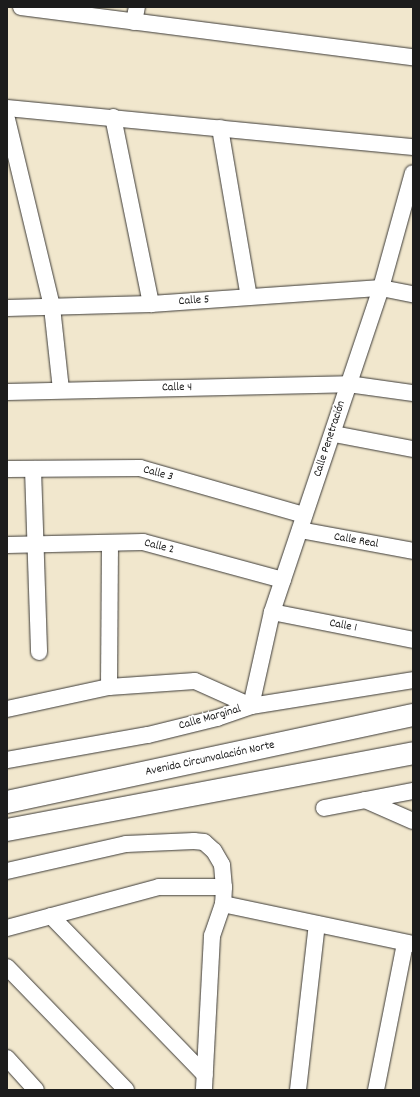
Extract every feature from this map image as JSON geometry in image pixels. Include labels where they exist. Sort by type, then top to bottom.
[{"type":"highway","name":"Avenida Circunvalación Norte","points":[[7,802],[413,715]]},
{"type":"highway","points":[[7,830],[413,753]]},
{"type":"street","points":[[31,8],[135,15],[413,57]]},
{"type":"street","points":[[7,108],[413,147]]},
{"type":"street","points":[[113,117],[151,304]]},
{"type":"street","points":[[7,119],[52,307],[61,390]]},
{"type":"street","points":[[220,128],[249,297]]},
{"type":"street","name":"Calle Penetración","points":[[251,706],[272,612],[334,434],[348,384],[381,288],[413,173]]},
{"type":"street","name":"Calle 5","points":[[7,308],[151,304],[381,288],[413,294]]},
{"type":"street","name":"Calle 4","points":[[7,392],[348,384],[413,393]]},
{"type":"street","points":[[334,434],[413,449]]},
{"type":"street","name":"Calle 3","points":[[7,469],[140,468],[302,523]]},
{"type":"street","points":[[33,469],[38,544],[38,652]]},
{"type":"street","name":"Calle Real","points":[[302,523],[413,551]]},
{"type":"street","name":"Calle 2","points":[[7,545],[143,542],[283,580]]},
{"type":"street","points":[[109,687],[110,543]]},
{"type":"street","name":"Calle 1","points":[[272,612],[413,640]]},
{"type":"street","name":"Calle Marginal","points":[[7,760],[148,735],[217,718],[251,706],[413,680]]},
{"type":"street","points":[[7,709],[109,687],[195,681],[251,706]]},
{"type":"street","points":[[324,808],[413,791]]},
{"type":"street","points":[[365,800],[413,821]]},
{"type":"street","points":[[7,871],[126,844],[204,842],[222,865],[224,887],[223,904],[212,936],[205,1083]]},
{"type":"street","points":[[7,928],[159,887],[224,887]]},
{"type":"street","points":[[223,904],[409,944],[376,1090]]},
{"type":"street","points":[[51,916],[205,1083]]},
{"type":"street","points":[[298,1090],[317,924]]},
{"type":"street","points":[[7,967],[126,1090]]},
{"type":"street","points":[[7,1058],[36,1090]]}]
